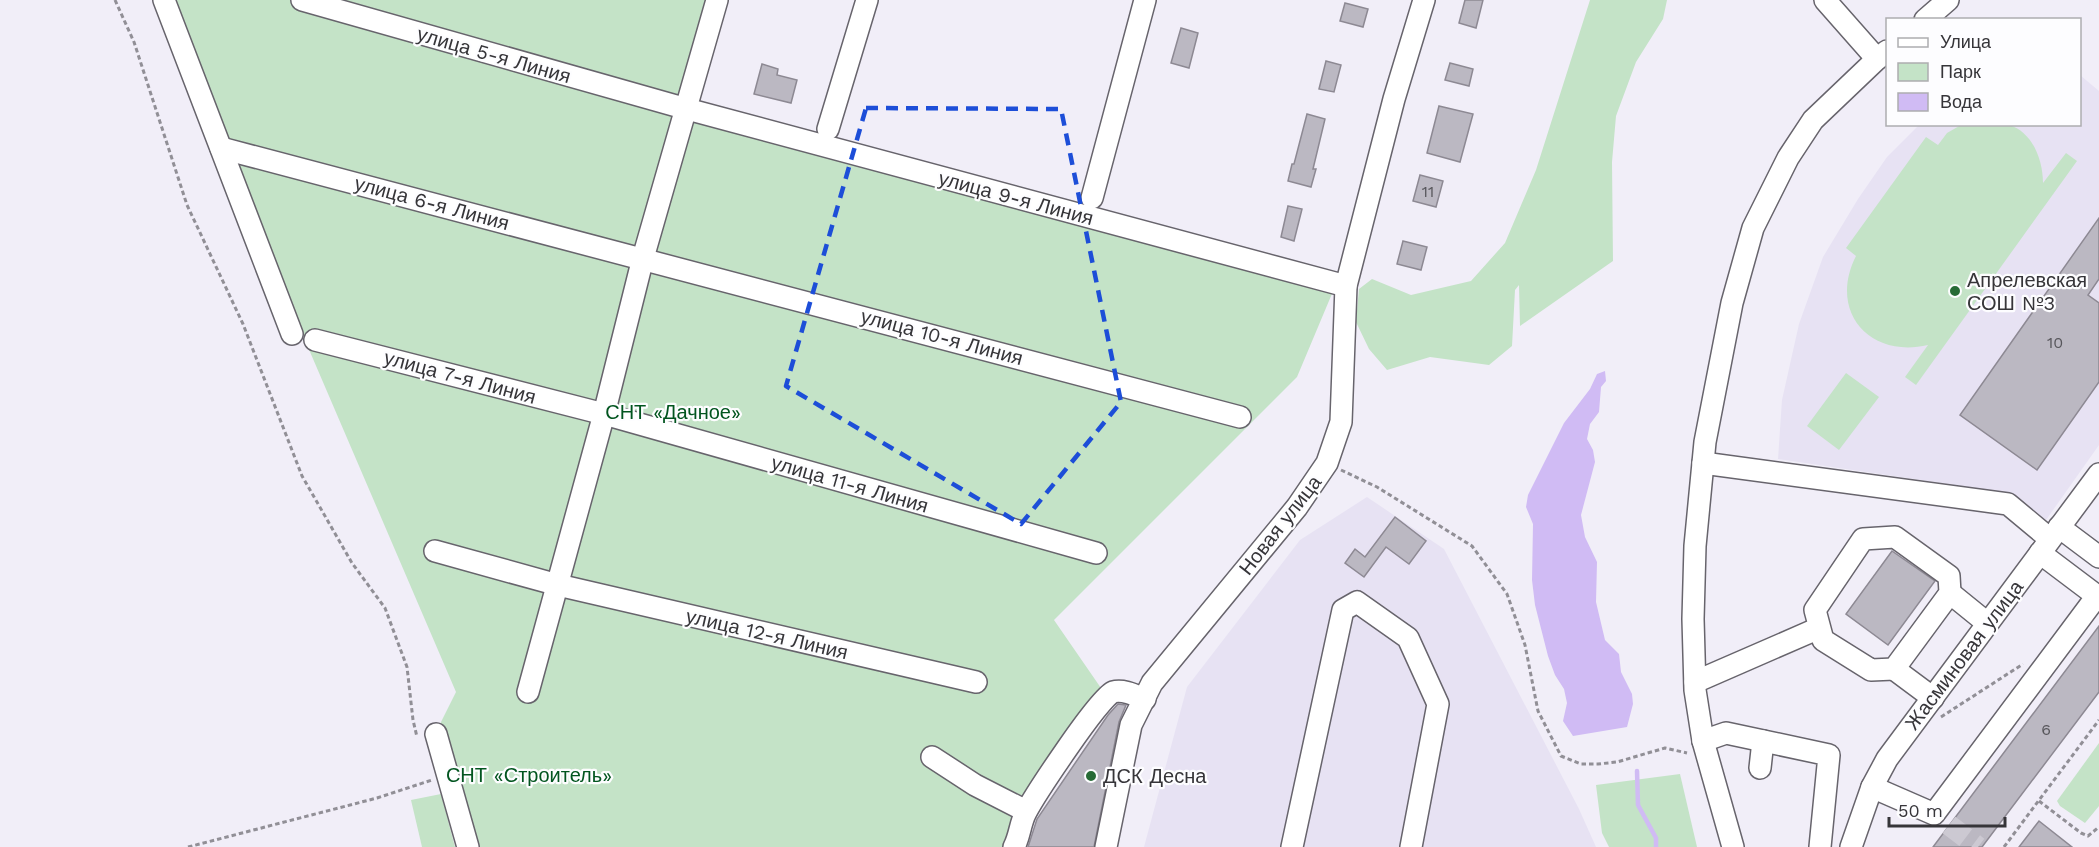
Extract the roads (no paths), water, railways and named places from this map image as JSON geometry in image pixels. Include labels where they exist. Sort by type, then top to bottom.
[{"type":"street","points":[[164,0],[292,334]]},
{"type":"street","name":"улица 5-я Линия","points":[[302,0],[687,109]]},
{"type":"street","points":[[528,692],[604,414],[643,258],[717,0]]},
{"type":"street","points":[[828,129],[867,0]]},
{"type":"street","points":[[1092,198],[1145,0]]},
{"type":"street","name":"Новая улица","points":[[1106,847],[1131,725],[1152,683],[1297,507],[1327,463],[1341,422],[1346,286],[1394,99],[1424,0]]},
{"type":"street","points":[[1733,847],[1705,747],[1695,682],[1693,619],[1695,546],[1705,442],[1732,303],[1753,228],[1788,158],[1813,120],[1882,55],[1825,0]]},
{"type":"street","points":[[1927,18],[1948,0]]},
{"type":"street","name":"улица 9-я Линия","points":[[687,109],[1346,286]]},
{"type":"street","name":"улица 6-я Линия","points":[[221,148],[643,258]]},
{"type":"street","name":"улица 10-я Линия","points":[[643,258],[1240,417]]},
{"type":"street","name":"улица 7-я Линия","points":[[315,340],[604,414]]},
{"type":"street","name":"улица 11-я Линия","points":[[604,414],[1096,553]]},
{"type":"street","points":[[1703,463],[2008,504],[2050,540],[2098,596],[1942,819],[1872,786]]},
{"type":"street","name":"Жасминовая улица","points":[[1851,847],[1872,786],[1887,759],[2099,474]]},
{"type":"street","points":[[1894,669],[1950,593],[1949,576],[1895,537],[1863,539],[1815,610],[1823,640],[1870,670],[1894,669],[1933,698]]},
{"type":"street","points":[[2050,540],[2099,557]]},
{"type":"street","name":"улица 12-я Линия","points":[[435,551],[558,585],[976,682]]},
{"type":"street","points":[[1950,593],[1987,623]]},
{"type":"street","points":[[1292,847],[1343,610],[1357,602],[1408,639],[1438,704],[1411,847]]},
{"type":"street","points":[[1695,682],[1819,628]]},
{"type":"street","points":[[1014,847],[1026,811],[1070,744],[1104,699],[1112,692],[1124,692],[1144,699]]},
{"type":"street","points":[[1705,747],[1726,733],[1829,754],[1820,847]]},
{"type":"street","points":[[427,739],[447,774],[468,847]]},
{"type":"street","points":[[1760,768],[1763,741]]},
{"type":"street","points":[[932,757],[975,785],[1026,811]]},
{"type":"water","points":[[1605,371],[1606,381],[1601,387],[1599,412],[1590,424],[1587,439],[1593,450],[1595,462],[1581,515],[1585,537],[1597,562],[1596,602],[1605,640],[1619,654],[1621,672],[1632,694],[1633,704],[1627,727],[1573,736],[1563,721],[1567,703],[1564,689],[1555,675],[1548,656],[1535,605],[1532,580],[1533,524],[1526,507],[1528,495],[1564,423],[1590,389],[1597,374]]},
{"type":"waterway","points":[[1637,771],[1638,805],[1656,838],[1656,847]]},
{"type":"tunnel","points":[[1949,825],[1978,847]]},
{"type":"place","name":"Апрелевская СОШ №3","points":[[1955,291]]},
{"type":"place","name":"ДСК Десна","points":[[1091,776]]},
{"type":"park label","name":"СНТ «Дачное»","points":[[673,412]]},
{"type":"park label","name":"СНТ «Строитель»","points":[[529,775]]}]
